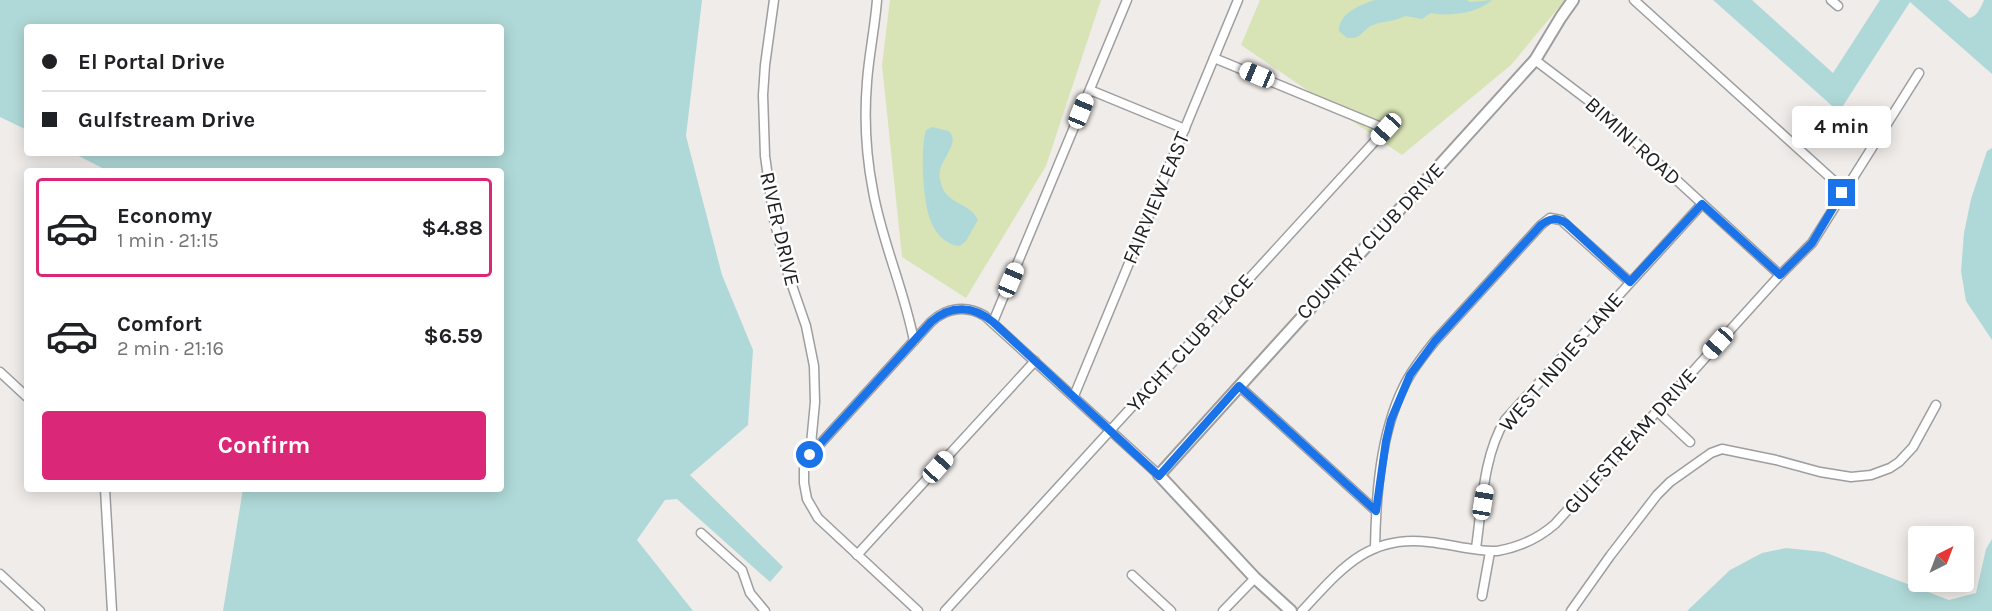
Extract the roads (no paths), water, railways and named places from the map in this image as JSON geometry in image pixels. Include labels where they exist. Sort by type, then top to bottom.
[{"type":"street","name":"RIVER DRIVE","points":[[774,0],[764,75],[763,126],[768,190],[778,240],[806,326],[812,356],[815,402],[810,455],[804,467],[805,489],[818,518],[857,555]]},
{"type":"street","points":[[877,0],[867,82],[868,164],[878,217],[903,293],[914,341]]},
{"type":"street","points":[[993,322],[1127,0]]},
{"type":"street","name":"FAIRVIEW EAST","points":[[1074,396],[1238,0]]},
{"type":"street","name":"COUNTRY CLUB DRIVE","points":[[1159,476],[1535,60],[1574,0]]},
{"type":"street","points":[[1634,0],[1844,190]]},
{"type":"street","name":"YACHT CLUB PLACE","points":[[945,611],[1386,129],[1214,58]]},
{"type":"street","name":"BIMINI ROAD","points":[[1535,60],[1597,107],[1780,275]]},
{"type":"street","name":"GULFSTREAM DRIVE","points":[[1302,611],[1345,566],[1361,554],[1388,543],[1415,540],[1490,552],[1523,545],[1555,524],[1780,275],[1812,243],[1919,73]]},
{"type":"street","points":[[1090,90],[1185,129]]},
{"type":"street","name":"WEST INDIES LANE","points":[[1476,548],[1490,455],[1498,431],[1509,415],[1702,204]]},
{"type":"street","points":[[1375,548],[1376,511],[1386,441],[1391,420],[1410,375],[1435,341],[1541,225],[1550,218],[1566,223],[1630,282]]},
{"type":"street","points":[[810,455],[936,318],[950,310],[971,309],[993,322],[1111,430],[1159,476],[1256,578],[1292,611]]},
{"type":"street","points":[[918,611],[857,555],[1035,361]]},
{"type":"street","points":[[0,372],[24,394]]},
{"type":"street","points":[[1239,386],[1376,511]]},
{"type":"street","points":[[1571,611],[1657,495],[1670,482],[1711,453],[1722,449],[1820,472],[1851,477],[1871,475],[1890,468],[1906,455],[1913,447],[1936,405]]},
{"type":"street","points":[[1657,411],[1690,441]]},
{"type":"street","points":[[105,492],[112,611]]},
{"type":"street","points":[[701,533],[742,570],[750,593],[765,611]]},
{"type":"street","points":[[1482,596],[1490,552]]},
{"type":"street","points":[[0,574],[40,611]]},
{"type":"street","points":[[1132,575],[1171,611]]},
{"type":"street","points":[[1223,611],[1256,578]]},
{"type":"water","points":[[0,0],[702,0],[686,136],[722,275],[753,350],[748,425],[690,475],[783,567],[770,582],[677,499],[665,500],[637,540],[693,611],[223,611],[243,492],[504,492],[504,168],[102,168],[79,156],[504,156],[504,24],[24,24],[24,129],[0,117]]},
{"type":"water","points":[[1375,0],[1467,0],[1470,2],[1492,0],[1479,8],[1463,13],[1431,13],[1422,19],[1406,16],[1379,23],[1370,26],[1354,38],[1347,38],[1339,31],[1346,15],[1357,7]]},
{"type":"water","points":[[1713,0],[1752,0],[1833,73],[1880,0],[1948,0],[1969,18],[1976,14],[1984,0],[1992,0],[1992,74],[1910,2],[1839,112]]},
{"type":"water","points":[[932,127],[949,131],[953,142],[940,172],[942,188],[952,199],[969,209],[978,220],[966,241],[960,246],[941,237],[932,224],[928,211],[924,188],[923,149],[926,130]]},
{"type":"water","points":[[1992,148],[1992,340],[1966,301],[1961,271],[1964,233],[1971,199],[1987,151]]},
{"type":"water","points":[[1992,539],[1992,611],[1687,611],[1730,570],[1762,553],[1786,548],[1824,552],[1908,584],[1908,592],[1928,592],[1949,600],[1976,593],[1986,549]]}]
